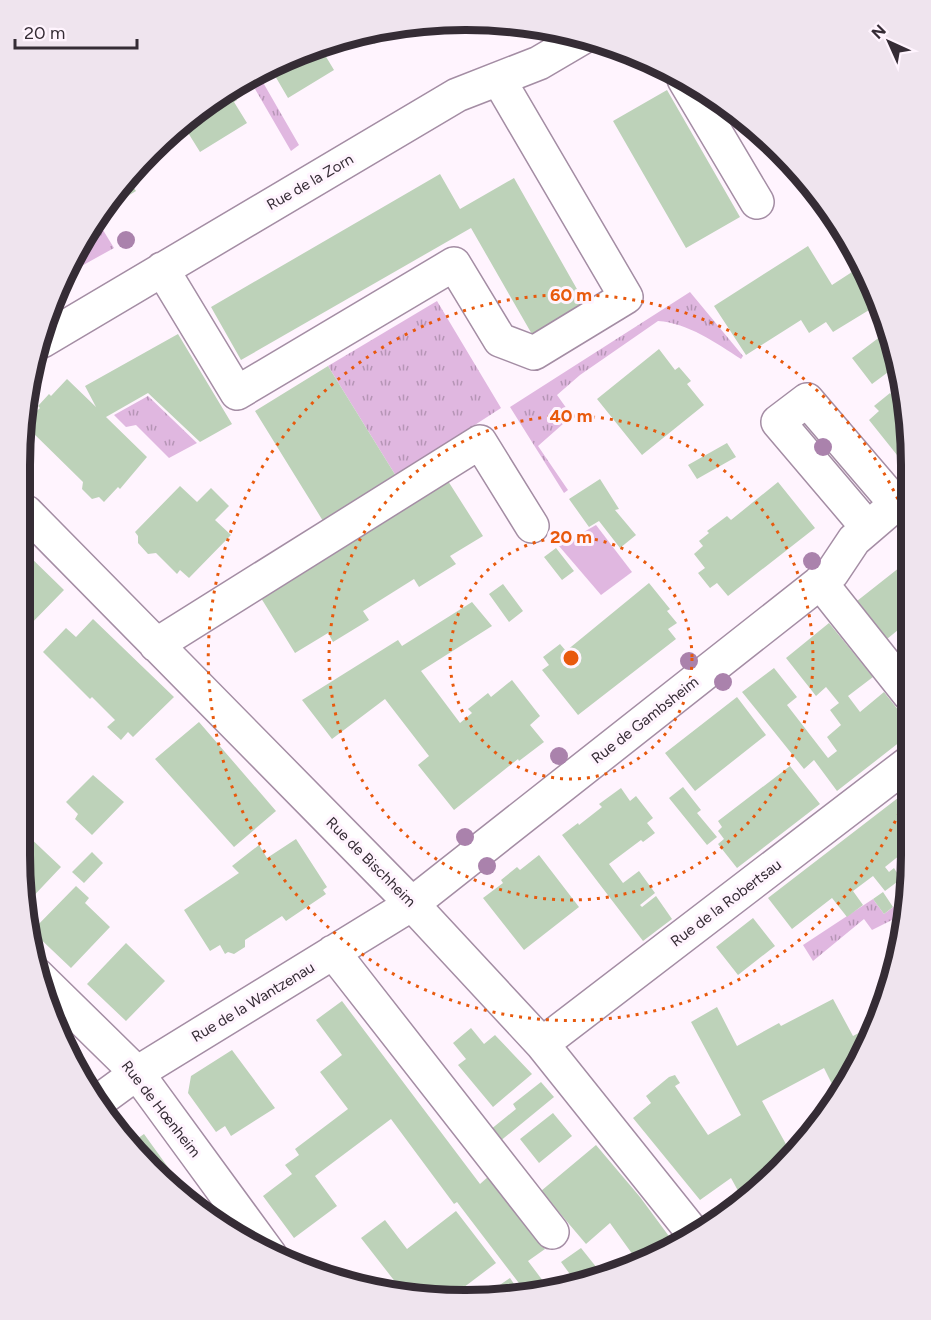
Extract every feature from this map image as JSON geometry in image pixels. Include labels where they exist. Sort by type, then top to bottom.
[{"type":"street","name":"Rue de la Zorn","points":[[50,336],[458,95],[539,63],[572,44]]},
{"type":"street","points":[[162,269],[237,393],[454,264],[500,340],[534,353],[626,297],[499,80]]},
{"type":"street","points":[[693,94],[757,202]]},
{"type":"street","name":"Rue de Gambsheim","points":[[868,528],[778,422],[807,400],[901,501]]},
{"type":"street","points":[[156,645],[480,442],[532,526]]},
{"type":"street","name":"Rue de Gambsheim","points":[[412,904],[832,573],[854,540],[901,503]]},
{"type":"street","name":"Rue de Bischheim","points":[[30,516],[412,904],[542,1044],[689,1228]]},
{"type":"street","points":[[820,582],[901,684]]},
{"type":"street","name":"Rue de la Robertsau","points":[[542,1044],[901,769]]},
{"type":"street","name":"Rue de la Wantzenau","points":[[104,1097],[136,1073],[412,904]]},
{"type":"street","points":[[333,952],[552,1232]]},
{"type":"street","name":"Rue de Hœnheim","points":[[52,990],[136,1073],[256,1236]]},
{"type":"green space","points":[[262,81],[299,145],[291,151],[253,85]]},
{"type":"green space","points":[[104,223],[103,230],[114,248],[78,268]]},
{"type":"green space","points":[[690,292],[743,356],[741,359],[712,340],[691,330],[658,321],[580,375],[557,395],[572,416],[538,446],[568,490],[564,493],[510,407]]},
{"type":"green space","points":[[437,301],[501,408],[396,476],[328,366]]},
{"type":"green space","points":[[148,396],[197,443],[169,458],[136,425],[126,427],[114,415]]},
{"type":"green space","points":[[596,525],[632,572],[601,595],[559,546]]},
{"type":"green space","points":[[873,899],[884,914],[898,904],[896,918],[872,930],[864,919],[813,961],[803,945]]},
{"type":"building","points":[[386,37],[374,44],[372,40]]},
{"type":"building","points":[[324,54],[334,70],[288,98],[274,74]]},
{"type":"building","points":[[667,90],[740,217],[686,248],[613,121]]},
{"type":"building","points":[[235,96],[237,100],[234,102],[247,123],[200,152],[187,131]]},
{"type":"building","points":[[440,174],[460,209],[514,178],[586,305],[533,336],[471,228],[241,360],[211,307]]},
{"type":"building","points":[[132,185],[136,191],[119,201]]},
{"type":"building","points":[[808,246],[832,285],[852,272],[872,309],[833,332],[826,322],[809,333],[801,320],[746,355],[714,306]]},
{"type":"building","points":[[178,334],[232,424],[200,442],[148,393],[106,417],[147,457],[120,489],[118,487],[104,502],[99,497],[92,499],[82,489],[83,482],[32,432],[33,414],[40,408],[38,406],[67,379],[96,407],[85,386]]},
{"type":"building","points":[[881,336],[890,370],[872,384],[852,358]]},
{"type":"building","points":[[659,349],[675,370],[679,367],[691,381],[687,384],[704,405],[642,455],[597,399]]},
{"type":"building","points":[[328,366],[396,476],[323,521],[255,411]]},
{"type":"building","points":[[890,393],[896,399],[901,460],[869,420],[879,411],[874,406]]},
{"type":"building","points":[[727,443],[736,457],[697,479],[688,465]]},
{"type":"building","points":[[600,479],[619,509],[615,510],[636,535],[620,548],[599,521],[589,527],[569,499]]},
{"type":"building","points":[[448,481],[483,536],[450,556],[456,564],[419,587],[414,579],[363,611],[369,620],[333,642],[328,633],[295,653],[261,598]]},
{"type":"building","points":[[778,482],[815,528],[728,596],[717,583],[710,588],[698,573],[705,568],[694,554],[703,546],[699,541],[709,533],[707,531],[727,516],[731,520]]},
{"type":"building","points":[[180,486],[197,502],[211,488],[229,506],[215,520],[231,535],[189,578],[180,570],[177,574],[156,553],[148,554],[138,543],[138,536],[135,532]]},
{"type":"building","points":[[556,548],[574,571],[562,580],[544,557]]},
{"type":"building","points":[[30,557],[64,590],[30,625]]},
{"type":"building","points":[[901,566],[901,628],[887,639],[857,601]]},
{"type":"building","points":[[649,583],[670,609],[667,611],[677,623],[668,629],[676,639],[578,715],[542,670],[549,665],[543,657],[560,644],[566,651]]},
{"type":"building","points":[[503,584],[523,611],[509,622],[489,594]]},
{"type":"building","points":[[472,602],[492,626],[421,671],[460,723],[472,713],[468,709],[488,693],[491,697],[512,680],[540,716],[530,725],[544,742],[519,761],[518,759],[454,810],[418,765],[429,756],[385,699],[332,739],[302,700],[398,640],[402,646]]},
{"type":"building","points":[[93,619],[174,697],[133,737],[128,732],[121,740],[107,727],[115,720],[92,697],[90,699],[43,652],[66,628],[76,637]]},
{"type":"building","points":[[829,623],[873,677],[848,696],[860,712],[884,692],[901,714],[901,741],[837,791],[814,760],[804,769],[742,692],[774,668],[797,697],[787,705],[828,758],[837,751],[827,737],[841,725],[830,710],[839,703],[826,687],[816,696],[786,658]]},
{"type":"building","points":[[737,697],[766,735],[695,791],[665,753]]},
{"type":"building","points":[[199,722],[276,811],[234,847],[155,759]]},
{"type":"building","points":[[790,766],[820,804],[737,868],[718,844],[724,839],[718,831],[722,827],[718,821]]},
{"type":"building","points":[[93,775],[124,802],[92,835],[75,819],[78,814],[66,802]]},
{"type":"building","points":[[683,787],[701,810],[697,813],[717,837],[707,845],[669,798]]},
{"type":"building","points":[[621,788],[630,801],[636,796],[653,818],[647,823],[655,833],[643,842],[641,840],[609,864],[623,883],[639,871],[655,893],[640,905],[642,907],[656,896],[672,919],[643,941],[562,835],[602,807],[599,804]]},
{"type":"building","points":[[901,796],[901,854],[885,867],[889,872],[894,868],[900,880],[885,891],[873,876],[853,891],[863,905],[847,917],[832,898],[792,929],[768,898]]},
{"type":"building","points":[[30,838],[61,867],[33,897]]},
{"type":"building","points":[[296,839],[327,887],[323,890],[326,894],[286,921],[282,916],[245,940],[245,947],[234,954],[228,952],[225,954],[220,945],[210,951],[184,910],[239,873],[232,866],[259,845],[267,858]]},
{"type":"building","points":[[92,852],[103,863],[84,883],[72,872]]},
{"type":"building","points":[[539,855],[579,907],[524,950],[483,898],[503,883],[501,880],[517,867],[520,870]]},
{"type":"building","points":[[76,886],[89,898],[85,903],[110,927],[71,968],[38,936],[36,927]]},
{"type":"building","points":[[883,892],[893,907],[884,914],[873,899]]},
{"type":"building","points":[[753,918],[775,946],[738,975],[716,947]]},
{"type":"building","points":[[126,943],[165,981],[126,1021],[87,984]]},
{"type":"building","points":[[833,999],[853,1036],[864,1030],[834,1087],[824,1068],[762,1101],[788,1147],[739,1193],[731,1178],[700,1200],[633,1118],[651,1103],[646,1096],[669,1077],[675,1075],[680,1083],[675,1086],[708,1135],[741,1115],[691,1022],[717,1007],[737,1046],[779,1023],[781,1026]]},
{"type":"building","points":[[342,1001],[480,1184],[489,1176],[545,1249],[528,1261],[544,1283],[521,1286],[457,1202],[454,1204],[391,1119],[315,1176],[337,1206],[294,1238],[263,1196],[292,1174],[285,1165],[299,1155],[295,1149],[348,1109],[320,1072],[342,1055],[316,1020]]},
{"type":"building","points":[[471,1028],[484,1044],[495,1035],[532,1074],[493,1107],[458,1065],[466,1059],[453,1043]]},
{"type":"building","points":[[232,1050],[275,1108],[231,1136],[225,1126],[216,1132],[188,1093],[191,1076]]},
{"type":"building","points":[[541,1082],[554,1097],[499,1142],[490,1130],[516,1109],[513,1104]]},
{"type":"building","points":[[553,1113],[572,1136],[539,1163],[520,1139]]},
{"type":"building","points":[[144,1134],[180,1183],[138,1142],[136,1140]]},
{"type":"building","points":[[596,1145],[640,1197],[671,1238],[634,1256],[610,1223],[586,1244],[541,1191]]},
{"type":"building","points":[[456,1211],[496,1263],[461,1290],[397,1284],[361,1238],[385,1220],[407,1249]]},
{"type":"building","points":[[581,1248],[598,1269],[572,1277],[561,1262]]},
{"type":"building","points":[[510,1278],[516,1287],[494,1289]]}]
